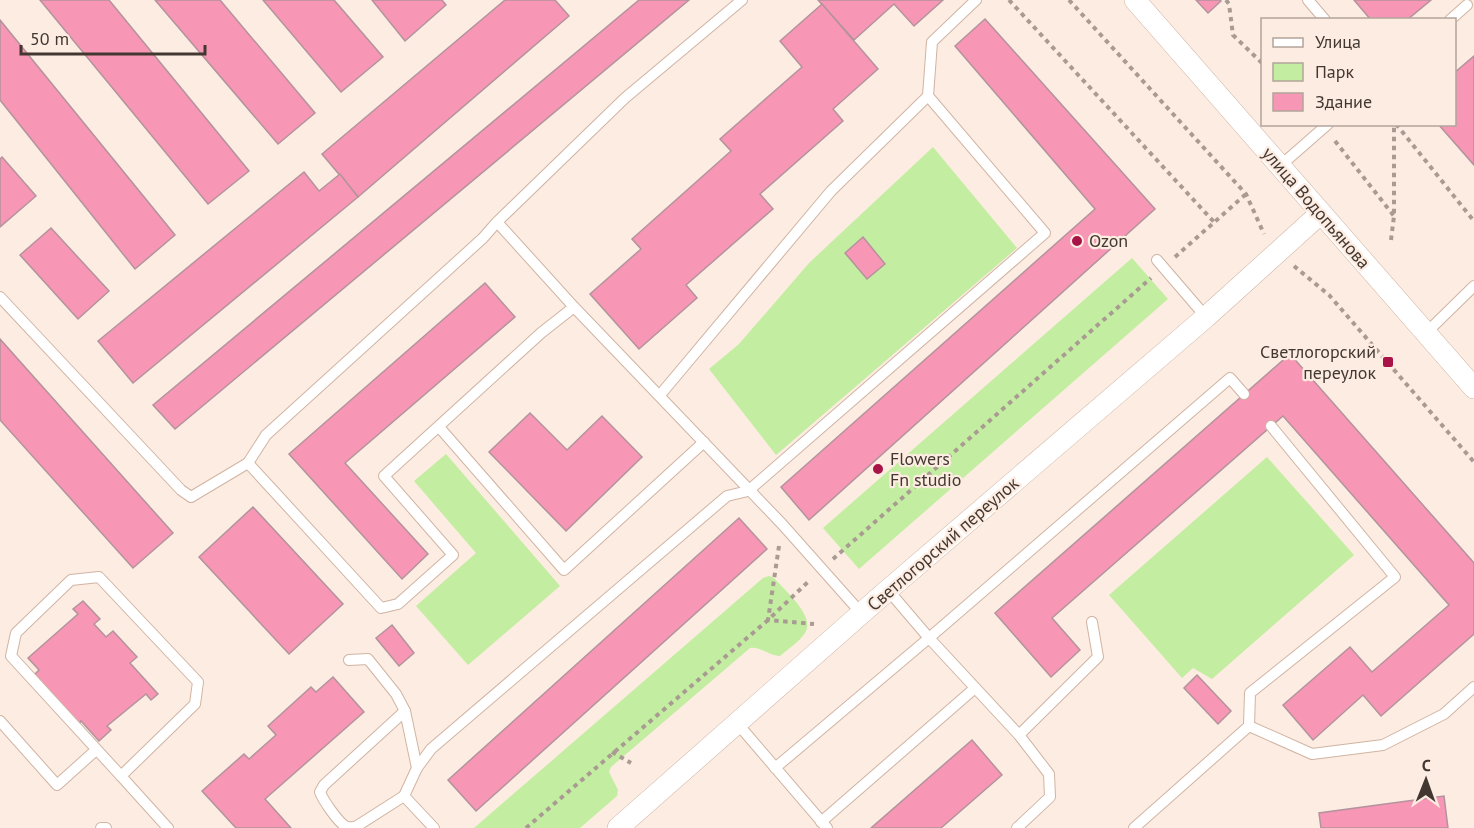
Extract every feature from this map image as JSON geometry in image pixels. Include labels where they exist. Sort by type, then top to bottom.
[{"type":"street","name":"улица Водопьянова","points":[[1135,0],[1474,388]]},
{"type":"street","name":"Светлогорский переулок","points":[[618,828],[888,590],[1206,317],[1321,213]]},
{"type":"lane","points":[[0,297],[181,490],[191,497],[248,463],[266,435],[483,238],[625,98],[742,0]]},
{"type":"lane","points":[[660,395],[831,191],[928,96],[932,42],[976,0]]},
{"type":"lane","points":[[1308,0],[1323,18]]},
{"type":"lane","points":[[1453,18],[1469,5]]},
{"type":"lane","points":[[405,711],[324,785],[320,792],[322,799],[344,825],[350,828],[357,826],[404,796],[417,768],[431,749],[727,496],[748,490],[1045,233],[928,96]]},
{"type":"lane","points":[[1280,166],[1326,126]]},
{"type":"lane","points":[[497,222],[574,307],[782,524],[862,614]]},
{"type":"lane","points":[[1160,263],[1206,317]]},
{"type":"lane","points":[[1426,333],[1474,286]]},
{"type":"lane","points":[[248,463],[381,608],[398,604],[453,555],[384,476],[541,333],[574,307]]},
{"type":"lane","points":[[775,768],[1230,378],[1244,394]]},
{"type":"lane","points":[[1134,828],[1249,726],[1250,693],[1395,577],[1271,426]]},
{"type":"lane","points":[[439,427],[564,570],[704,442]]},
{"type":"lane","points":[[121,776],[195,704],[198,682],[99,577],[71,580],[16,633],[11,656],[168,828]]},
{"type":"lane","points":[[888,590],[1019,735],[1049,774],[1050,797],[1017,828]]},
{"type":"lane","points":[[1019,735],[1098,657],[1092,622]]},
{"type":"lane","points":[[349,660],[368,659],[396,694],[405,711],[417,768]]},
{"type":"lane","points":[[1249,726],[1312,754],[1383,745],[1444,714],[1474,687]]},
{"type":"lane","points":[[737,723],[824,825],[975,688]]},
{"type":"lane","points":[[0,721],[57,785],[96,750]]},
{"type":"lane","points":[[404,796],[434,828]]},
{"type":"path","points":[[1009,0],[1214,222]]},
{"type":"path","points":[[1069,0],[1246,194],[1265,237]]},
{"type":"path","points":[[1226,0],[1229,4],[1233,35],[1261,61]]},
{"type":"path","points":[[1326,126],[1394,216]]},
{"type":"path","points":[[1391,240],[1394,216],[1395,126]]},
{"type":"path","points":[[1397,126],[1474,221]]},
{"type":"path","points":[[526,828],[768,620],[1160,263],[1214,222],[1246,194]]},
{"type":"path","points":[[1293,265],[1329,295],[1474,462]]},
{"type":"path","points":[[768,620],[782,524]]},
{"type":"path","points":[[768,620],[821,624]]},
{"type":"path","points":[[612,752],[631,763]]},
{"type":"green space","points":[[933,147],[1017,248],[776,455],[709,369],[739,344],[809,263]]},
{"type":"green space","points":[[1132,258],[1168,299],[859,569],[823,528]]},
{"type":"green space","points":[[446,454],[560,586],[468,665],[416,606],[476,553],[414,481]]},
{"type":"green space","points":[[1267,457],[1354,555],[1212,679],[1193,668],[1182,678],[1109,595]]},
{"type":"green space","points":[[769,576],[774,578],[798,604],[806,619],[805,633],[780,656],[757,648],[750,648],[611,767],[609,772],[618,790],[617,796],[580,828],[474,828],[763,578]]},
{"type":"building","points":[[40,0],[109,0],[249,171],[208,204]]},
{"type":"building","points":[[155,0],[220,0],[315,113],[278,144]]},
{"type":"building","points":[[263,0],[334,0],[383,57],[341,92]]},
{"type":"building","points":[[372,0],[442,0],[446,5],[405,41]]},
{"type":"building","points":[[505,0],[555,0],[569,16],[358,197],[322,154]]},
{"type":"building","points":[[639,0],[689,0],[175,429],[153,405]]},
{"type":"building","points":[[818,0],[943,0],[914,26],[894,4],[854,40]]},
{"type":"building","points":[[1196,0],[1220,0],[1221,1],[1208,13]]},
{"type":"building","points":[[1354,0],[1431,0],[1409,18],[1369,18]]},
{"type":"building","points":[[822,4],[878,69],[833,109],[843,121],[760,194],[773,209],[686,285],[697,298],[639,349],[590,294],[641,249],[632,239],[731,151],[720,139],[802,67],[780,41]]},
{"type":"building","points":[[985,19],[1155,209],[809,520],[781,487],[1095,209],[955,46]]},
{"type":"building","points":[[0,20],[175,235],[135,269],[0,100]]},
{"type":"building","points":[[1474,56],[1474,165],[1440,126],[1456,126],[1456,71]]},
{"type":"building","points":[[2,157],[36,196],[0,227],[0,159]]},
{"type":"building","points":[[304,172],[319,191],[340,174],[358,197],[133,383],[98,341]]},
{"type":"building","points":[[51,228],[109,291],[78,319],[20,255]]},
{"type":"building","points":[[863,237],[885,264],[867,279],[845,253]]},
{"type":"building","points":[[485,283],[515,317],[345,463],[428,554],[402,579],[289,454]]},
{"type":"building","points":[[0,339],[173,533],[133,568],[0,420]]},
{"type":"building","points":[[1290,354],[1474,563],[1474,634],[1381,716],[1363,695],[1313,740],[1283,705],[1350,647],[1372,672],[1449,605],[1283,416],[1052,618],[1080,650],[1051,677],[995,613]]},
{"type":"building","points":[[530,413],[567,450],[602,416],[642,457],[566,531],[489,452]]},
{"type":"building","points":[[253,507],[343,604],[289,654],[199,557]]},
{"type":"building","points":[[739,518],[767,549],[476,811],[448,780]]},
{"type":"building","points":[[83,601],[100,619],[94,624],[106,637],[113,631],[137,657],[130,663],[158,694],[151,700],[146,694],[107,726],[111,730],[99,741],[81,721],[78,725],[34,675],[39,670],[28,658],[78,614],[73,609]]},
{"type":"building","points":[[392,625],[414,653],[399,666],[376,638]]},
{"type":"building","points":[[1197,675],[1231,711],[1218,724],[1184,688]]},
{"type":"building","points":[[333,677],[364,712],[265,799],[291,828],[236,828],[202,791],[244,754],[249,759],[276,735],[268,726],[311,687],[316,692]]},
{"type":"building","points":[[972,740],[1002,775],[941,828],[871,828]]},
{"type":"building","points":[[1444,796],[1448,828],[1321,828],[1319,813]]},
{"type":"place","name":"Ozon","points":[[1077,241]]},
{"type":"place","name":"Светлогорский переулок","points":[[1388,362]]},
{"type":"place","name":"Flowers Fn studio","points":[[878,469]]}]
